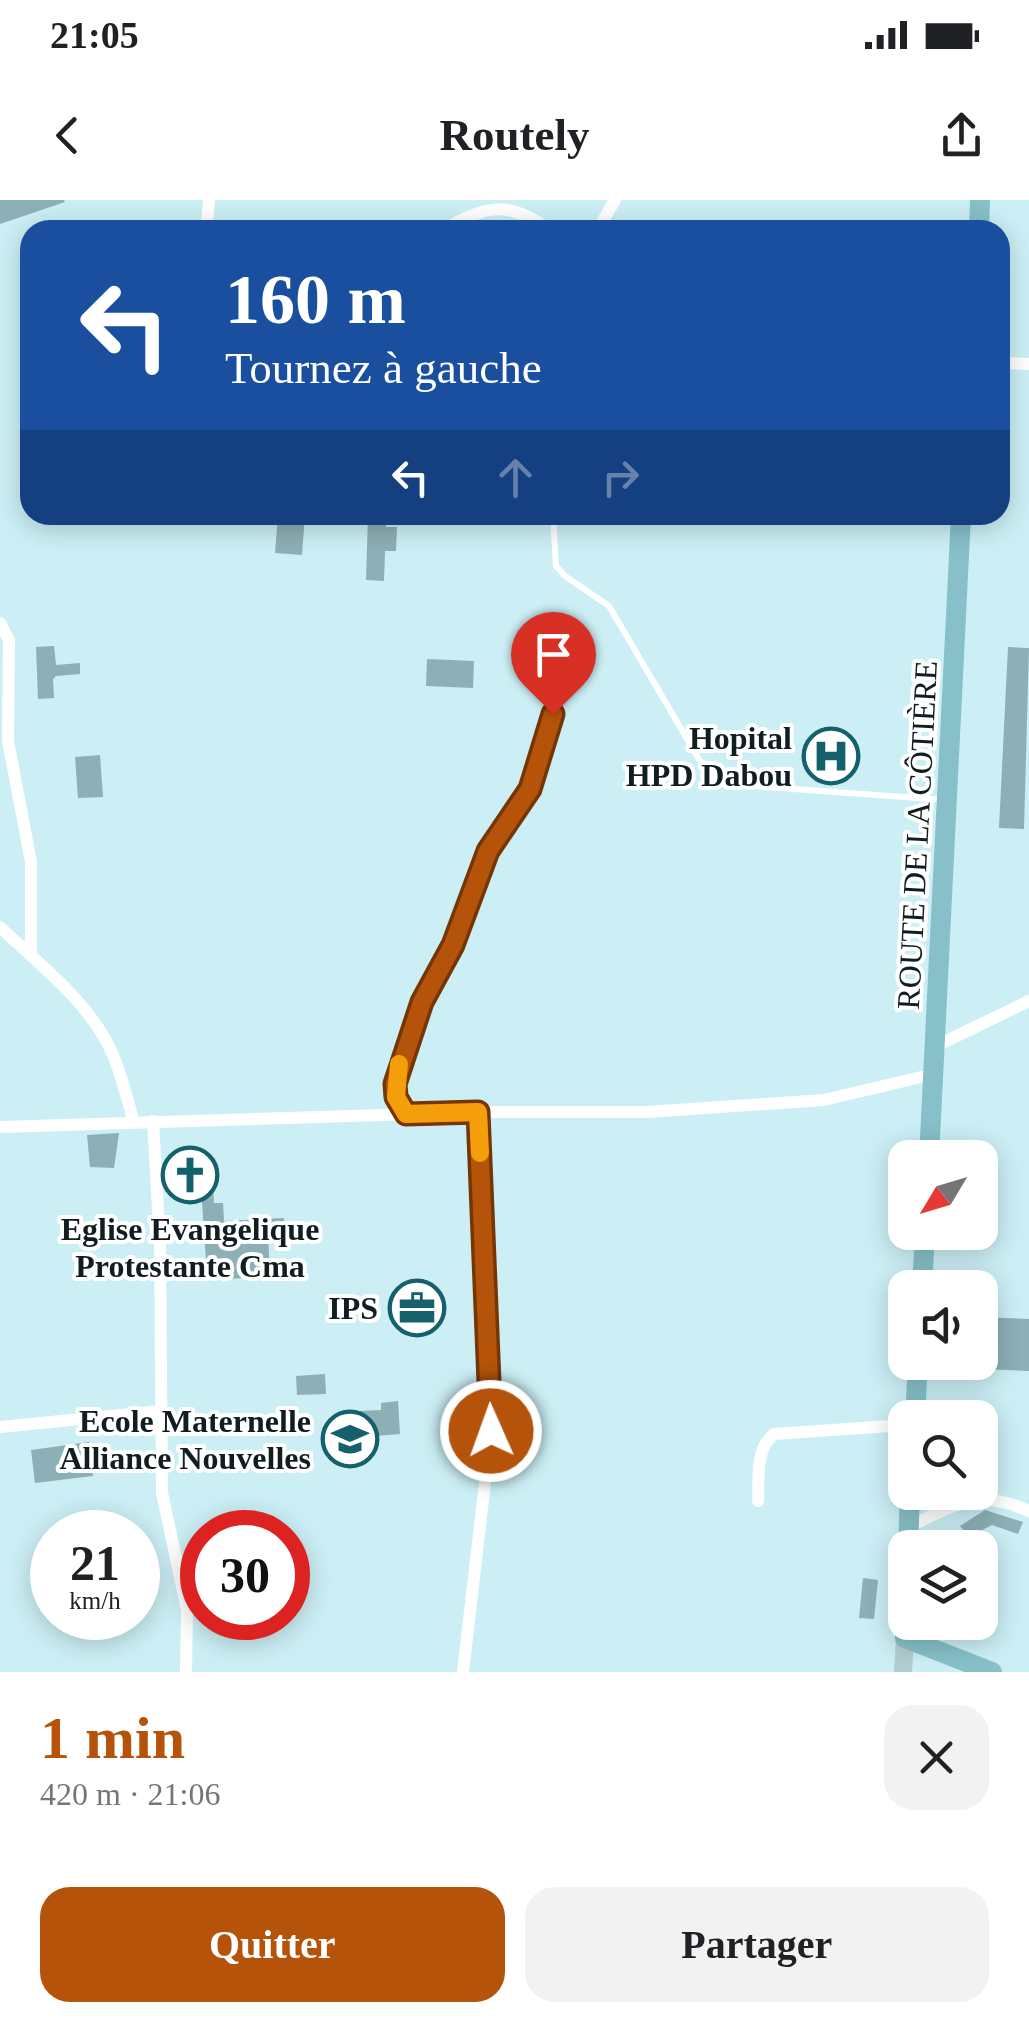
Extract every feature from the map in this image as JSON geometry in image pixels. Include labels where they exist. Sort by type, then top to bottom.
[{"type":"main road","name":"ROUTE DE LA CÔTIÈRE","points":[[930,1140],[961,525]]},
{"type":"main road","points":[[903,1672],[905,1640]]},
{"type":"main road","points":[[926,1640],[992,1672]]},
{"type":"street","points":[[463,220],[508,207],[532,220]]},
{"type":"street","points":[[0,623],[8,640],[8,741],[30,862],[31,956]]},
{"type":"street","points":[[406,1114],[396,1097],[395,1084],[422,1002],[459,932],[488,851],[530,789],[553,714]]},
{"type":"street","points":[[0,926],[75,999],[99,1029],[113,1055],[134,1122]]},
{"type":"street","points":[[936,1046],[1029,1002]]},
{"type":"street","points":[[0,1126],[478,1112],[646,1112],[824,1100],[934,1074]]},
{"type":"street","points":[[463,1672],[491,1431],[478,1112]]},
{"type":"street","points":[[153,1121],[160,1244],[162,1493],[187,1610],[186,1672]]},
{"type":"street","points":[[0,1427],[161,1410]]},
{"type":"street","points":[[758,1501],[758,1465],[767,1439],[774,1434],[888,1426]]},
{"type":"street","points":[[920,1530],[975,1499],[991,1498],[1029,1510]]},
{"type":"lane","points":[[554,525],[556,566],[609,606],[700,762],[753,786],[947,800]]},
{"type":"building","points":[[0,200],[64,200],[65,202],[0,224]]},
{"type":"building","points":[[277,525],[304,525],[302,555],[275,553]]},
{"type":"building","points":[[368,525],[397,527],[396,551],[385,551],[384,581],[366,580]]},
{"type":"building","points":[[54,646],[56,665],[80,663],[80,674],[56,676],[54,698],[38,699],[36,647]]},
{"type":"building","points":[[1008,647],[1029,648],[1024,829],[999,828]]},
{"type":"building","points":[[427,659],[474,661],[473,688],[426,686]]},
{"type":"building","points":[[100,755],[103,797],[78,798],[75,757]]},
{"type":"building","points":[[119,1133],[114,1168],[90,1167],[87,1135]]},
{"type":"building","points":[[212,1159],[214,1203],[223,1203],[224,1221],[284,1218],[285,1230],[268,1231],[270,1277],[225,1279],[224,1260],[206,1261],[201,1188],[178,1189],[177,1161]]},
{"type":"building","points":[[998,1318],[1029,1319],[1029,1371],[998,1370]]},
{"type":"building","points":[[325,1374],[326,1394],[297,1395],[296,1376]]},
{"type":"building","points":[[398,1401],[400,1434],[340,1439],[338,1412],[381,1410],[381,1403]]},
{"type":"building","points":[[89,1442],[93,1476],[35,1483],[31,1450]]},
{"type":"building","points":[[985,1510],[1023,1522],[1018,1534],[992,1525],[982,1530],[963,1530],[960,1526]]},
{"type":"building","points":[[863,1578],[878,1580],[874,1619],[859,1618]]},
{"type":"slow traffic","points":[[399,1064],[396,1097],[406,1114],[478,1112],[480,1153]]},
{"type":"place","name":"Hopital HPD Dabou","points":[[831,756]]},
{"type":"place","name":"Eglise Evangelique Protestante Cma","points":[[190,1175]]},
{"type":"place","name":"IPS","points":[[417,1308]]},
{"type":"place","name":"Ecole Maternelle Alliance Nouvelles","points":[[350,1439]]},
{"type":"route","points":[[491,1431],[478,1112],[406,1114],[396,1097],[395,1084],[422,1002],[453,945],[488,851],[536,776],[553,714]]}]
